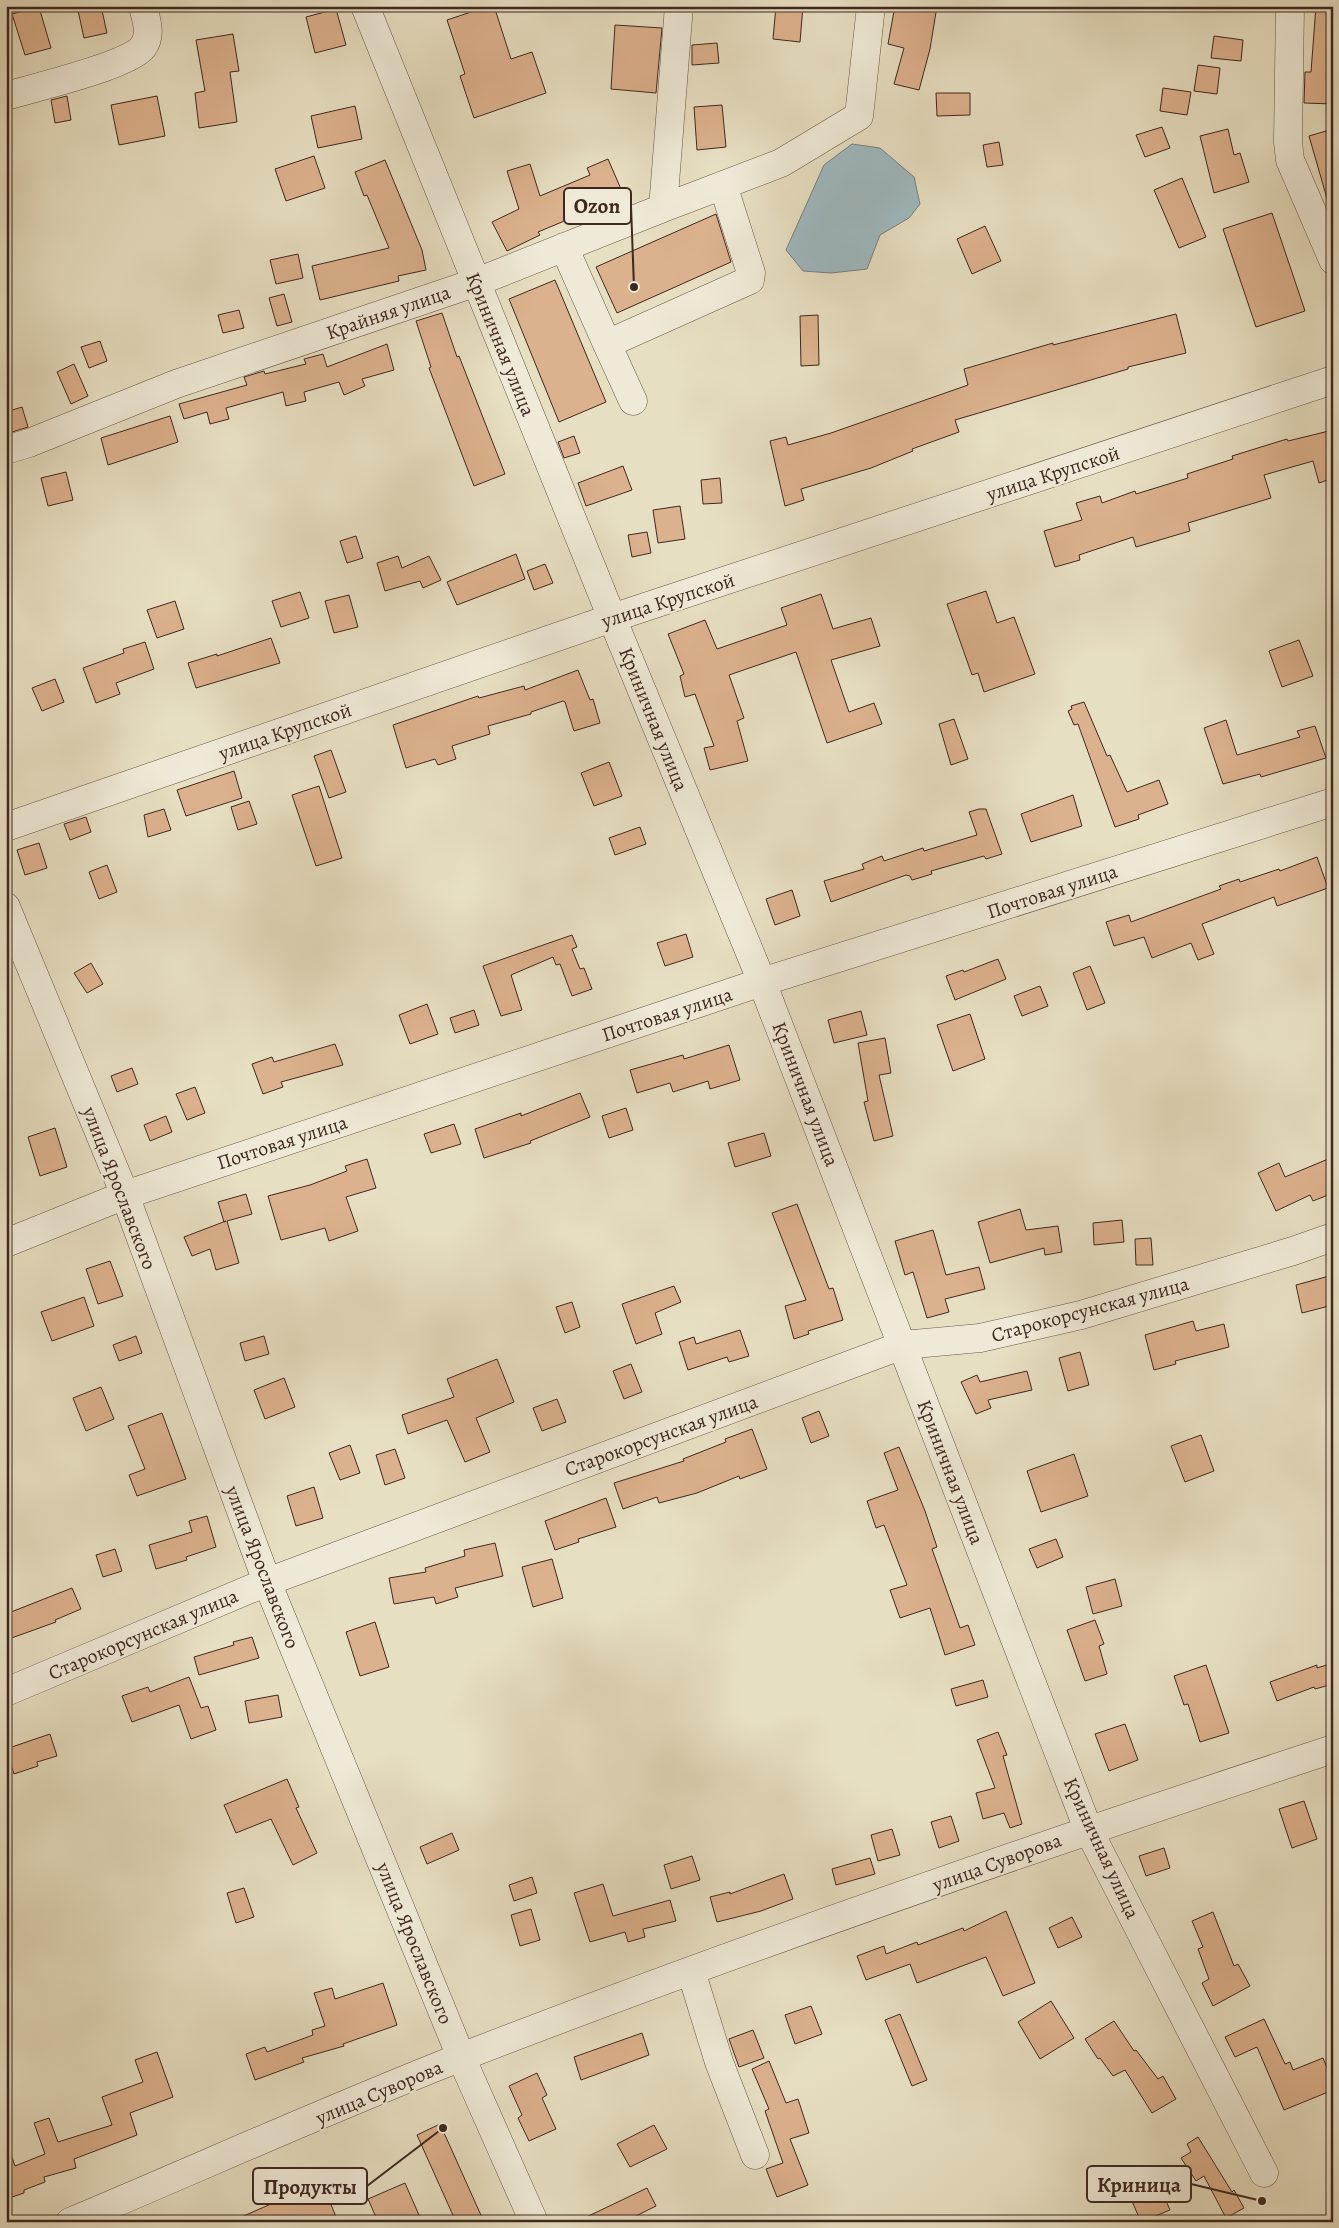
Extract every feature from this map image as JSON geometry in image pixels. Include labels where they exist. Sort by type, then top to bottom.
[{"type":"street","points":[[6,96],[124,60],[143,47],[148,30],[143,6]]},
{"type":"street","name":"Криничная улица","points":[[365,6],[612,618],[762,982],[1088,1829],[1264,2173]]},
{"type":"street","points":[[663,208],[679,6]]},
{"type":"street","name":"Крайняя улица","points":[[6,450],[29,443],[176,384],[477,282],[781,163],[859,116],[871,6]]},
{"type":"street","points":[[1290,6],[1288,142],[1290,160],[1333,260]]},
{"type":"street","points":[[607,344],[750,280],[751,273],[723,185]]},
{"type":"street","points":[[564,247],[633,401]]},
{"type":"street","name":"улица Крупской","points":[[6,827],[612,618],[1333,380]]},
{"type":"street","name":"Почтовая улица","points":[[6,1243],[125,1195],[762,982],[1333,802]]},
{"type":"street","name":"улица Ярославского","points":[[6,907],[125,1195],[267,1582],[462,2057],[534,2222]]},
{"type":"street","name":"Старокорсунская улица","points":[[6,1692],[267,1582],[902,1345],[980,1338],[1081,1315],[1293,1252],[1333,1237]]},
{"type":"street","name":"улица Суворова","points":[[70,2222],[462,2057],[691,1971],[1088,1829],[1333,1749]]},
{"type":"street","points":[[691,1971],[719,2062],[755,2155]]},
{"type":"water","points":[[852,144],[880,148],[914,177],[920,204],[909,218],[880,235],[867,269],[831,273],[803,271],[786,250],[824,165]]},
{"type":"building","points":[[77,6],[101,6],[107,33],[84,38]]},
{"type":"building","points":[[494,6],[511,59],[532,52],[546,93],[474,118],[460,76],[465,74],[447,20]]},
{"type":"building","points":[[776,6],[803,6],[800,42],[773,39]]},
{"type":"building","points":[[895,6],[937,6],[930,49],[919,90],[894,84],[904,48],[888,44]]},
{"type":"building","points":[[1316,6],[1333,6],[1333,104],[1304,103],[1305,72],[1311,72]]},
{"type":"building","points":[[39,7],[51,48],[25,55],[12,14]]},
{"type":"building","points":[[336,9],[346,45],[315,53],[306,17]]},
{"type":"building","points":[[615,25],[662,28],[656,93],[611,89]]},
{"type":"building","points":[[233,34],[239,71],[230,72],[237,122],[199,128],[195,93],[205,91],[196,40]]},
{"type":"building","points":[[1214,36],[1243,40],[1241,61],[1211,58]]},
{"type":"building","points":[[717,43],[719,63],[692,65],[692,45]]},
{"type":"building","points":[[1198,65],[1220,68],[1217,94],[1194,91]]},
{"type":"building","points":[[1163,88],[1191,92],[1187,115],[1160,111]]},
{"type":"building","points":[[936,93],[970,93],[970,115],[937,116]]},
{"type":"building","points":[[67,96],[71,120],[55,123],[51,100]]},
{"type":"building","points":[[157,96],[165,136],[119,145],[111,105]]},
{"type":"building","points":[[722,105],[726,147],[697,150],[694,107]]},
{"type":"building","points":[[355,106],[362,139],[318,148],[311,116]]},
{"type":"building","points":[[1162,127],[1170,148],[1145,157],[1136,135]]},
{"type":"building","points":[[1228,129],[1234,155],[1240,153],[1249,182],[1214,193],[1200,136]]},
{"type":"building","points":[[1333,129],[1333,202],[1328,202],[1309,136]]},
{"type":"building","points":[[999,142],[1003,165],[987,167],[983,145]]},
{"type":"building","points":[[314,156],[325,188],[286,201],[275,169]]},
{"type":"building","points":[[608,159],[624,196],[538,232],[540,235],[507,251],[492,222],[519,209],[507,171],[530,164],[540,196],[590,175],[587,168]]},
{"type":"building","points":[[385,160],[422,250],[426,270],[398,276],[399,281],[320,300],[312,266],[389,248],[367,195],[364,196],[355,172]]},
{"type":"building","points":[[1182,178],[1206,237],[1179,248],[1154,190]]},
{"type":"building","points":[[1272,213],[1305,311],[1256,327],[1223,229]]},
{"type":"building","points":[[716,214],[731,262],[617,313],[596,267]]},
{"type":"building","points":[[985,226],[1001,261],[972,274],[957,239]]},
{"type":"building","points":[[298,254],[303,278],[276,284],[270,260]]},
{"type":"building","points":[[555,280],[606,402],[559,422],[509,299]]},
{"type":"building","points":[[284,294],[292,322],[277,326],[269,298]]},
{"type":"building","points":[[239,310],[244,328],[223,333],[218,315]]},
{"type":"building","points":[[442,313],[457,357],[459,356],[505,474],[474,486],[429,368],[431,367],[416,321]]},
{"type":"building","points":[[1176,314],[1186,353],[1128,367],[1128,369],[955,420],[959,432],[912,449],[913,451],[871,468],[801,489],[804,500],[785,506],[770,441],[786,437],[788,445],[831,433],[968,385],[964,369],[1053,343],[1053,345]]},
{"type":"building","points":[[818,315],[819,365],[801,366],[800,316]]},
{"type":"building","points":[[100,341],[107,361],[89,368],[81,347]]},
{"type":"building","points":[[387,344],[394,370],[362,379],[365,386],[344,395],[339,382],[304,392],[306,401],[286,406],[283,392],[226,408],[229,419],[210,424],[207,412],[184,419],[179,404],[247,385],[244,377],[264,371],[265,374],[306,364],[304,359],[323,354],[327,367]]},
{"type":"building","points":[[74,364],[88,396],[71,404],[57,372]]},
{"type":"building","points":[[22,407],[28,427],[6,434],[6,412]]},
{"type":"building","points":[[170,416],[178,442],[108,465],[101,438]]},
{"type":"building","points":[[1333,430],[1333,478],[1319,483],[1313,461],[1264,475],[1271,498],[1188,523],[1190,531],[1136,547],[1133,537],[1079,555],[1080,560],[1055,567],[1044,531],[1082,520],[1076,503],[1100,496],[1102,503],[1135,491],[1136,494],[1188,478],[1187,474],[1233,459],[1232,456],[1287,439],[1288,441]]},
{"type":"building","points":[[574,436],[580,453],[564,458],[558,442]]},
{"type":"building","points":[[623,466],[632,490],[586,506],[578,483]]},
{"type":"building","points":[[66,472],[73,500],[48,506],[41,478]]},
{"type":"building","points":[[720,478],[722,503],[703,504],[701,480]]},
{"type":"building","points":[[680,506],[685,539],[658,543],[653,510]]},
{"type":"building","points":[[647,532],[651,553],[632,557],[628,535]]},
{"type":"building","points":[[356,536],[363,558],[347,563],[340,541]]},
{"type":"building","points":[[516,554],[525,579],[457,605],[447,582]]},
{"type":"building","points":[[398,556],[402,568],[429,556],[441,580],[423,588],[420,581],[385,591],[377,563]]},
{"type":"building","points":[[545,564],[553,583],[534,590],[527,571]]},
{"type":"building","points":[[986,591],[997,623],[1014,617],[1035,674],[984,692],[978,673],[972,675],[947,604]]},
{"type":"building","points":[[300,592],[309,618],[281,627],[272,601]]},
{"type":"building","points":[[821,594],[833,629],[871,618],[880,646],[831,660],[849,712],[874,703],[882,724],[827,743],[796,652],[729,675],[744,718],[737,721],[748,761],[710,770],[704,748],[714,746],[695,694],[685,697],[680,676],[684,674],[668,634],[705,620],[717,649],[787,625],[781,608]]},
{"type":"building","points":[[349,595],[358,627],[334,633],[325,601]]},
{"type":"building","points":[[175,601],[184,629],[157,638],[147,610]]},
{"type":"building","points":[[271,638],[280,663],[196,688],[188,663],[217,654],[217,656]]},
{"type":"building","points":[[1299,640],[1313,676],[1282,687],[1269,651]]},
{"type":"building","points":[[145,642],[154,669],[116,683],[120,694],[96,703],[83,668],[124,653],[123,649]]},
{"type":"building","points":[[578,670],[590,700],[593,699],[600,723],[574,731],[565,702],[563,701],[531,712],[531,714],[488,726],[490,734],[452,746],[456,759],[438,765],[435,759],[406,768],[393,725],[478,696],[479,698],[524,686],[525,690]]},
{"type":"building","points":[[55,679],[64,702],[42,711],[32,688]]},
{"type":"building","points":[[1084,702],[1107,756],[1110,755],[1127,792],[1159,780],[1168,804],[1138,815],[1139,819],[1115,827],[1078,724],[1074,725],[1068,711],[1072,709],[1071,706]]},
{"type":"building","points":[[954,719],[968,759],[951,765],[939,724]]},
{"type":"building","points":[[1226,720],[1237,755],[1300,737],[1297,731],[1315,726],[1326,758],[1261,777],[1260,774],[1223,784],[1204,728]]},
{"type":"building","points":[[331,750],[346,792],[329,798],[314,756]]},
{"type":"building","points":[[609,762],[622,796],[594,806],[581,773]]},
{"type":"building","points":[[234,771],[242,798],[186,816],[177,790]]},
{"type":"building","points":[[319,786],[342,858],[316,866],[292,795]]},
{"type":"building","points":[[1073,795],[1082,826],[1031,842],[1021,814]]},
{"type":"building","points":[[249,801],[257,824],[238,830],[231,807]]},
{"type":"building","points":[[164,809],[171,830],[148,837],[144,815]]},
{"type":"building","points":[[986,809],[1002,854],[986,859],[984,856],[931,871],[932,874],[912,880],[910,876],[906,875],[831,902],[824,881],[864,869],[862,864],[882,856],[884,861],[923,848],[924,851],[977,835],[969,812]]},
{"type":"building","points":[[86,817],[91,832],[70,840],[64,824]]},
{"type":"building","points":[[640,827],[646,844],[615,855],[609,838]]},
{"type":"building","points":[[39,843],[47,868],[25,875],[17,850]]},
{"type":"building","points":[[1317,857],[1328,888],[1277,906],[1274,897],[1202,924],[1214,954],[1198,960],[1191,943],[1152,958],[1144,937],[1114,946],[1106,922],[1129,915],[1131,922],[1221,889],[1219,886],[1239,879],[1240,882],[1279,869],[1280,871]]},
{"type":"building","points":[[107,865],[117,892],[99,899],[89,872]]},
{"type":"building","points":[[792,890],[800,916],[775,925],[766,899]]},
{"type":"building","points":[[686,934],[693,957],[665,966],[657,943]]},
{"type":"building","points":[[572,935],[577,947],[572,949],[580,969],[584,968],[592,989],[572,996],[560,964],[556,965],[553,957],[511,975],[522,1010],[501,1016],[483,966]]},
{"type":"building","points":[[998,959],[1006,979],[955,1000],[946,976],[963,970],[964,972]]},
{"type":"building","points":[[91,963],[103,984],[87,993],[74,973]]},
{"type":"building","points":[[1090,966],[1105,1003],[1087,1010],[1073,973]]},
{"type":"building","points":[[1040,986],[1048,1006],[1022,1016],[1014,996]]},
{"type":"building","points":[[427,1004],[438,1034],[410,1044],[399,1015]]},
{"type":"building","points":[[474,1010],[479,1025],[455,1033],[450,1018]]},
{"type":"building","points":[[861,1011],[867,1035],[834,1043],[828,1020]]},
{"type":"building","points":[[970,1014],[985,1059],[953,1071],[937,1025]]},
{"type":"building","points":[[885,1038],[891,1073],[879,1075],[893,1136],[874,1141],[864,1102],[868,1101],[858,1043]]},
{"type":"building","points":[[335,1044],[343,1065],[281,1082],[283,1087],[263,1094],[252,1064],[272,1057],[274,1062]]},
{"type":"building","points":[[729,1045],[740,1080],[710,1089],[708,1081],[673,1092],[670,1083],[637,1093],[630,1070],[683,1055],[684,1059]]},
{"type":"building","points":[[132,1068],[138,1084],[117,1092],[111,1076]]},
{"type":"building","points":[[195,1087],[205,1113],[187,1120],[176,1094]]},
{"type":"building","points":[[580,1093],[590,1117],[530,1141],[531,1143],[484,1158],[475,1129],[521,1113],[521,1116]]},
{"type":"building","points":[[626,1108],[633,1130],[609,1138],[602,1116]]},
{"type":"building","points":[[166,1116],[172,1132],[150,1141],[144,1125]]},
{"type":"building","points":[[454,1124],[461,1144],[431,1153],[424,1134]]},
{"type":"building","points":[[55,1128],[67,1167],[40,1176],[28,1137]]},
{"type":"building","points":[[764,1133],[771,1156],[735,1167],[728,1143]]},
{"type":"building","points":[[1333,1157],[1333,1193],[1313,1201],[1310,1195],[1276,1211],[1258,1173],[1279,1163],[1285,1177]]},
{"type":"building","points":[[367,1159],[376,1188],[346,1197],[358,1231],[329,1241],[325,1228],[281,1240],[268,1196],[310,1185],[347,1171],[345,1166]]},
{"type":"building","points":[[246,1194],[252,1214],[227,1221],[239,1263],[216,1270],[210,1249],[192,1256],[184,1237],[224,1222],[218,1202]]},
{"type":"building","points":[[797,1204],[829,1289],[833,1288],[843,1320],[808,1331],[809,1334],[794,1339],[785,1306],[806,1300],[772,1213]]},
{"type":"building","points":[[1020,1209],[1026,1230],[1058,1226],[1062,1252],[1045,1255],[1044,1248],[990,1263],[978,1222]]},
{"type":"building","points":[[1122,1220],[1124,1242],[1094,1245],[1093,1223]]},
{"type":"building","points":[[933,1230],[946,1275],[979,1267],[985,1289],[945,1299],[949,1312],[927,1318],[913,1272],[905,1275],[895,1241]]},
{"type":"building","points":[[1151,1238],[1153,1265],[1136,1265],[1135,1239]]},
{"type":"building","points":[[110,1261],[123,1296],[98,1304],[86,1269]]},
{"type":"building","points":[[1333,1275],[1333,1305],[1302,1313],[1296,1285]]},
{"type":"building","points":[[674,1286],[681,1302],[655,1313],[662,1334],[636,1344],[622,1304]]},
{"type":"building","points":[[84,1297],[94,1326],[52,1341],[41,1312]]},
{"type":"building","points":[[572,1302],[580,1327],[565,1333],[556,1307]]},
{"type":"building","points":[[1193,1321],[1196,1331],[1224,1324],[1229,1347],[1175,1361],[1176,1364],[1154,1370],[1145,1335]]},
{"type":"building","points":[[740,1330],[749,1356],[729,1362],[727,1357],[688,1370],[679,1342],[694,1337],[696,1344]]},
{"type":"building","points":[[136,1336],[142,1353],[119,1361],[113,1345]]},
{"type":"building","points":[[264,1336],[269,1354],[245,1361],[240,1343]]},
{"type":"building","points":[[1080,1352],[1089,1385],[1068,1391],[1059,1358]]},
{"type":"building","points":[[497,1359],[514,1402],[476,1418],[490,1452],[465,1462],[447,1420],[408,1434],[402,1415],[454,1397],[447,1379]]},
{"type":"building","points":[[631,1364],[642,1392],[624,1399],[613,1371]]},
{"type":"building","points":[[1027,1371],[1032,1390],[988,1400],[991,1408],[976,1414],[961,1382],[977,1375],[980,1382]]},
{"type":"building","points":[[284,1378],[295,1407],[265,1419],[254,1390]]},
{"type":"building","points":[[101,1387],[114,1419],[86,1431],[73,1398]]},
{"type":"building","points":[[557,1399],[566,1422],[542,1431],[533,1408]]},
{"type":"building","points":[[819,1411],[829,1436],[811,1443],[802,1418]]},
{"type":"building","points":[[162,1413],[186,1479],[137,1496],[129,1475],[145,1469],[128,1426]]},
{"type":"building","points":[[752,1429],[767,1469],[740,1479],[739,1476],[697,1493],[659,1503],[657,1497],[623,1509],[614,1483],[684,1461],[683,1459],[726,1442],[725,1439]]},
{"type":"building","points":[[1201,1435],[1214,1471],[1185,1482],[1171,1446]]},
{"type":"building","points":[[350,1445],[360,1473],[340,1480],[329,1453]]},
{"type":"building","points":[[899,1447],[925,1511],[937,1547],[932,1549],[960,1628],[968,1625],[975,1645],[945,1655],[930,1608],[900,1618],[890,1590],[907,1585],[884,1525],[876,1528],[867,1501],[898,1490],[884,1453]]},
{"type":"building","points":[[395,1449],[405,1478],[385,1485],[376,1455]]},
{"type":"building","points":[[1074,1454],[1088,1496],[1041,1512],[1027,1471]]},
{"type":"building","points":[[314,1487],[323,1518],[296,1526],[287,1496]]},
{"type":"building","points":[[606,1498],[616,1527],[578,1539],[579,1542],[555,1550],[545,1521]]},
{"type":"building","points":[[207,1516],[216,1547],[186,1557],[187,1560],[156,1569],[149,1545],[192,1532],[189,1521]]},
{"type":"building","points":[[1056,1539],[1063,1557],[1037,1568],[1029,1549]]},
{"type":"building","points":[[495,1543],[503,1576],[455,1588],[458,1597],[436,1604],[434,1597],[394,1604],[389,1578],[426,1572],[425,1568],[465,1556],[464,1550]]},
{"type":"building","points":[[115,1549],[122,1571],[103,1577],[96,1555]]},
{"type":"building","points":[[552,1559],[563,1598],[533,1607],[522,1567]]},
{"type":"building","points":[[1115,1579],[1122,1606],[1093,1614],[1086,1587]]},
{"type":"building","points":[[72,1588],[81,1609],[55,1620],[56,1622],[6,1640],[6,1614]]},
{"type":"building","points":[[1095,1620],[1104,1644],[1099,1646],[1107,1674],[1085,1681],[1067,1630]]},
{"type":"building","points":[[375,1622],[389,1667],[360,1676],[346,1632]]},
{"type":"building","points":[[252,1637],[259,1658],[199,1675],[194,1657],[234,1645],[233,1642]]},
{"type":"building","points":[[1333,1663],[1333,1684],[1315,1689],[1314,1687],[1277,1701],[1270,1682],[1317,1665],[1317,1668]]},
{"type":"building","points":[[1206,1665],[1229,1733],[1200,1742],[1188,1704],[1184,1705],[1174,1676]]},
{"type":"building","points":[[189,1677],[201,1708],[208,1706],[216,1730],[191,1739],[179,1705],[132,1722],[122,1696],[148,1687],[150,1692]]},
{"type":"building","points":[[983,1680],[988,1697],[956,1706],[951,1689]]},
{"type":"building","points":[[278,1695],[282,1717],[249,1723],[245,1701]]},
{"type":"building","points":[[1125,1724],[1138,1760],[1109,1771],[1095,1734]]},
{"type":"building","points":[[998,1732],[1007,1755],[1003,1756],[1022,1824],[1010,1828],[1004,1813],[983,1819],[976,1793],[995,1788],[977,1740]]},
{"type":"building","points":[[50,1734],[57,1756],[37,1762],[38,1766],[14,1774],[6,1749]]},
{"type":"building","points":[[287,1779],[299,1807],[296,1808],[317,1853],[293,1865],[271,1819],[236,1833],[224,1805]]},
{"type":"building","points":[[1304,1801],[1317,1839],[1292,1848],[1279,1809]]},
{"type":"building","points":[[951,1816],[959,1841],[939,1848],[931,1822]]},
{"type":"building","points":[[892,1829],[900,1855],[878,1861],[871,1835]]},
{"type":"building","points":[[452,1833],[459,1850],[427,1864],[420,1847]]},
{"type":"building","points":[[1164,1848],[1170,1868],[1146,1876],[1139,1856]]},
{"type":"building","points":[[692,1856],[700,1880],[671,1889],[664,1865]]},
{"type":"building","points":[[870,1858],[875,1874],[836,1885],[832,1869]]},
{"type":"building","points":[[784,1874],[793,1899],[761,1911],[717,1922],[710,1897],[730,1892],[730,1894]]},
{"type":"building","points":[[532,1877],[537,1893],[514,1901],[509,1885]]},
{"type":"building","points":[[603,1884],[613,1916],[670,1900],[676,1921],[643,1929],[645,1937],[628,1942],[625,1932],[590,1942],[574,1893]]},
{"type":"building","points":[[244,1888],[254,1917],[236,1923],[227,1893]]},
{"type":"building","points":[[531,1909],[540,1940],[520,1946],[511,1915]]},
{"type":"building","points":[[1006,1911],[1035,1983],[1003,1996],[986,1957],[917,1983],[910,1964],[866,1980],[857,1956],[884,1946],[886,1954],[917,1942],[918,1945],[963,1928],[964,1931]]},
{"type":"building","points":[[1213,1912],[1234,1966],[1238,1964],[1250,1986],[1213,2006],[1202,1983],[1209,1979],[1198,1949],[1203,1947],[1192,1921]]},
{"type":"building","points":[[1072,1917],[1082,1937],[1058,1948],[1049,1928]]},
{"type":"building","points":[[383,1983],[397,2025],[343,2044],[344,2046],[302,2058],[304,2062],[255,2080],[246,2054],[265,2047],[267,2052],[313,2035],[312,2030],[325,2026],[314,1993],[332,1988],[335,1999]]},
{"type":"building","points":[[1051,2001],[1074,2038],[1040,2059],[1018,2022]]},
{"type":"building","points":[[811,2006],[822,2034],[795,2044],[785,2015]]},
{"type":"building","points":[[900,2014],[927,2080],[912,2086],[885,2020]]},
{"type":"building","points":[[1264,2019],[1285,2064],[1290,2062],[1293,2070],[1323,2058],[1333,2082],[1333,2090],[1284,2110],[1257,2047],[1235,2057],[1225,2037]]},
{"type":"building","points":[[1114,2021],[1134,2051],[1136,2050],[1158,2079],[1163,2076],[1176,2099],[1152,2113],[1125,2070],[1113,2076],[1100,2058],[1098,2059],[1085,2039]]},
{"type":"building","points":[[753,2030],[764,2058],[739,2067],[729,2039]]},
{"type":"building","points":[[642,2033],[649,2055],[581,2080],[574,2057]]},
{"type":"building","points":[[157,2052],[173,2097],[130,2113],[137,2135],[74,2159],[76,2168],[44,2177],[45,2182],[24,2190],[24,2193],[6,2199],[6,2149],[9,2148],[15,2166],[45,2154],[34,2123],[49,2118],[58,2142],[112,2125],[102,2097],[143,2082],[135,2060]]},
{"type":"building","points":[[769,2061],[786,2103],[798,2099],[809,2133],[790,2139],[808,2185],[777,2197],[766,2169],[783,2163],[765,2111],[769,2109],[752,2069]]},
{"type":"building","points":[[537,2073],[547,2095],[542,2098],[556,2129],[529,2141],[518,2118],[522,2115],[509,2086]]},
{"type":"building","points":[[440,2124],[484,2222],[456,2222],[417,2135]]},
{"type":"building","points":[[654,2125],[667,2149],[630,2167],[617,2144]]},
{"type":"building","points":[[1198,2137],[1244,2208],[1226,2218],[1204,2176],[1196,2181],[1181,2158],[1191,2152],[1187,2144]]},
{"type":"building","points":[[333,2169],[344,2196],[330,2202],[338,2222],[230,2222],[305,2189],[302,2182]]},
{"type":"building","points":[[1157,2180],[1170,2210],[1141,2222],[1128,2192]]},
{"type":"building","points":[[405,2183],[422,2222],[378,2222],[368,2199]]},
{"type":"building","points":[[647,2188],[656,2206],[624,2222],[576,2222]]},
{"type":"place","name":"Ozon","points":[[634,287]]},
{"type":"place","name":"Продукты","points":[[443,2128]]},
{"type":"place","name":"Криница","points":[[1262,2201]]}]
